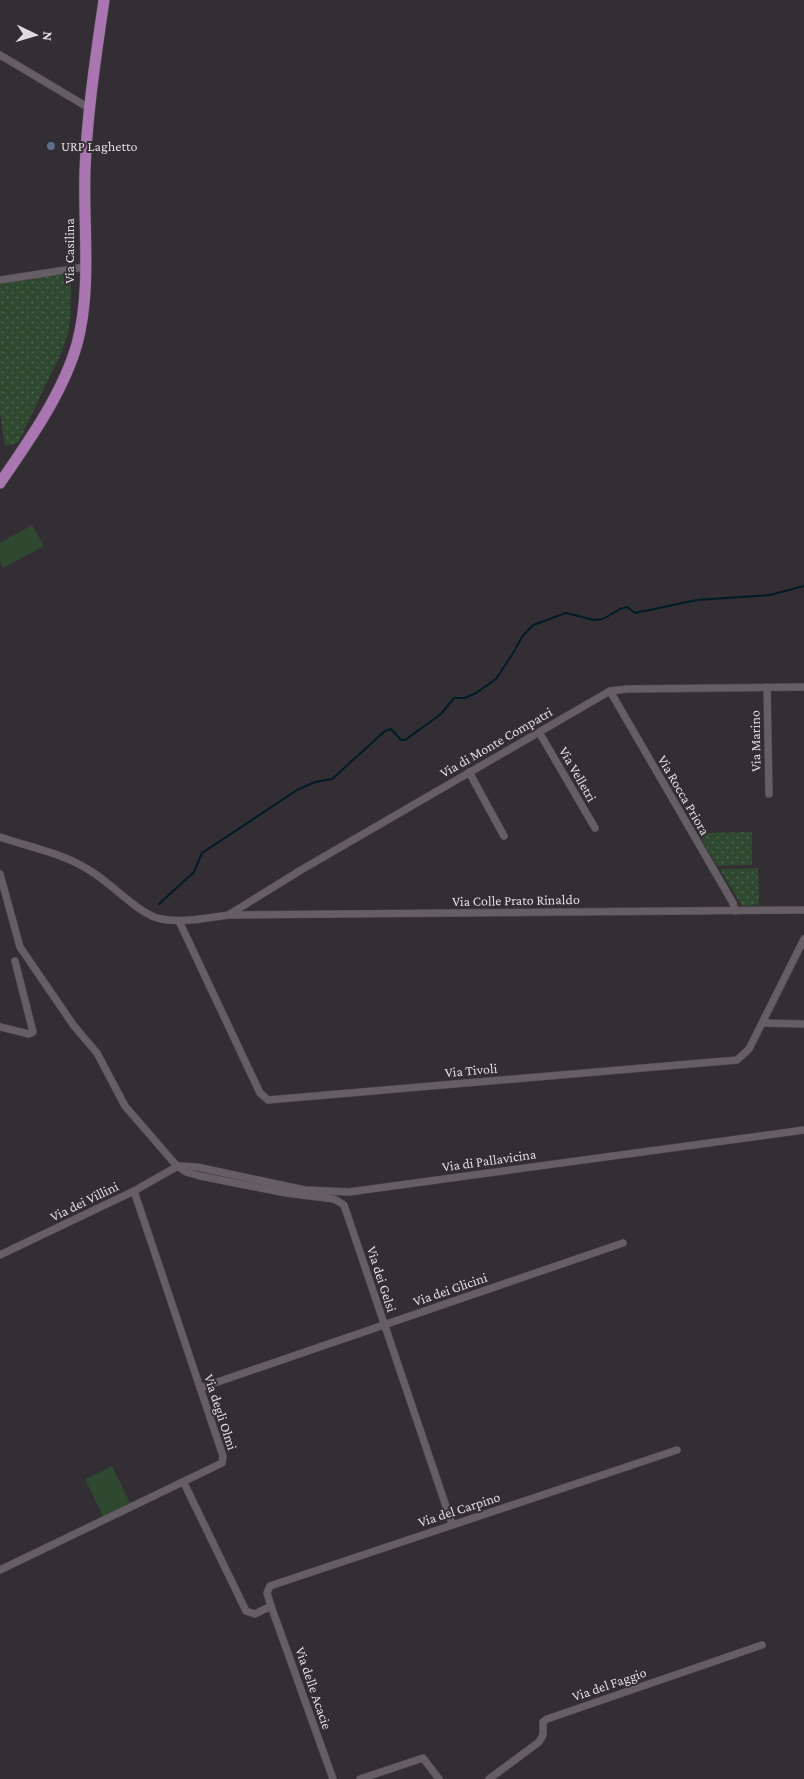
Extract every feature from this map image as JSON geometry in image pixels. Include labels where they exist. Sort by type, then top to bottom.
[{"type":"main road","name":"Via Casilina","points":[[0,483],[50,403],[73,355],[82,315],[85,267],[85,167],[90,108],[104,0]]},
{"type":"street","points":[[0,56],[90,108]]},
{"type":"street","points":[[0,280],[85,267]]},
{"type":"street","name":"Via Marino","points":[[767,687],[769,794]]},
{"type":"street","name":"Via di Monte Compatri","points":[[229,915],[301,870],[610,691],[627,689],[804,687]]},
{"type":"street","name":"Via Rocca Priora","points":[[610,691],[733,903],[735,911]]},
{"type":"street","name":"Via Velletri","points":[[539,732],[594,828]]},
{"type":"street","points":[[469,772],[504,836]]},
{"type":"street","name":"Via Colle Prato Rinaldo","points":[[0,837],[87,868],[106,880],[148,914],[162,919],[179,921],[229,915],[804,910]]},
{"type":"street","points":[[0,874],[15,934],[22,950],[71,1022],[97,1053],[130,1113],[178,1166]]},
{"type":"street","name":"Via Tivoli","points":[[179,921],[260,1093],[267,1100],[732,1061],[746,1054],[804,940]]},
{"type":"street","points":[[0,1027],[29,1034],[33,1032],[15,962]]},
{"type":"street","points":[[763,1023],[804,1024]]},
{"type":"street","name":"Via di Pallavicina","points":[[178,1166],[197,1167],[305,1190],[348,1192],[804,1130]]},
{"type":"street","name":"Via dei Villini","points":[[0,1255],[134,1191],[178,1166]]},
{"type":"street","name":"Via dei Gelsi","points":[[178,1166],[200,1176],[341,1202],[347,1210],[452,1524]]},
{"type":"street","name":"Via degli Olmi","points":[[0,1570],[221,1465],[223,1459],[134,1191]]},
{"type":"street","name":"Via dei Glicini","points":[[200,1388],[623,1244]]},
{"type":"street","name":"Via del Carpino","points":[[270,1606],[268,1590],[275,1584],[677,1450]]},
{"type":"street","points":[[184,1483],[245,1609],[253,1614],[270,1606]]},
{"type":"street","name":"Via delle Acacie","points":[[270,1606],[333,1779]]},
{"type":"street","name":"Via del Faggio","points":[[489,1779],[539,1742],[543,1735],[543,1722],[547,1719],[762,1645]]},
{"type":"street","points":[[360,1779],[423,1758],[439,1779]]},
{"type":"green space","points":[[71,272],[71,313],[68,334],[61,353],[18,443],[5,446],[0,413],[0,283]]},
{"type":"green space","points":[[32,525],[44,546],[3,568],[0,562],[0,543]]},
{"type":"green space","points":[[752,832],[752,865],[717,866],[698,833]]},
{"type":"green space","points":[[758,868],[759,905],[742,906],[720,869]]},
{"type":"green space","points":[[112,1466],[130,1503],[103,1516],[85,1479]]},
{"type":"waterway","points":[[159,904],[194,872],[202,853],[297,790],[315,782],[332,779],[385,731],[391,729],[401,740],[405,740],[441,714],[454,698],[465,698],[496,679],[522,637],[533,625],[566,613],[594,620],[603,619],[627,607],[635,613],[697,600],[770,595],[804,586]]},
{"type":"place","name":"URP Laghetto","points":[[51,146]]}]
